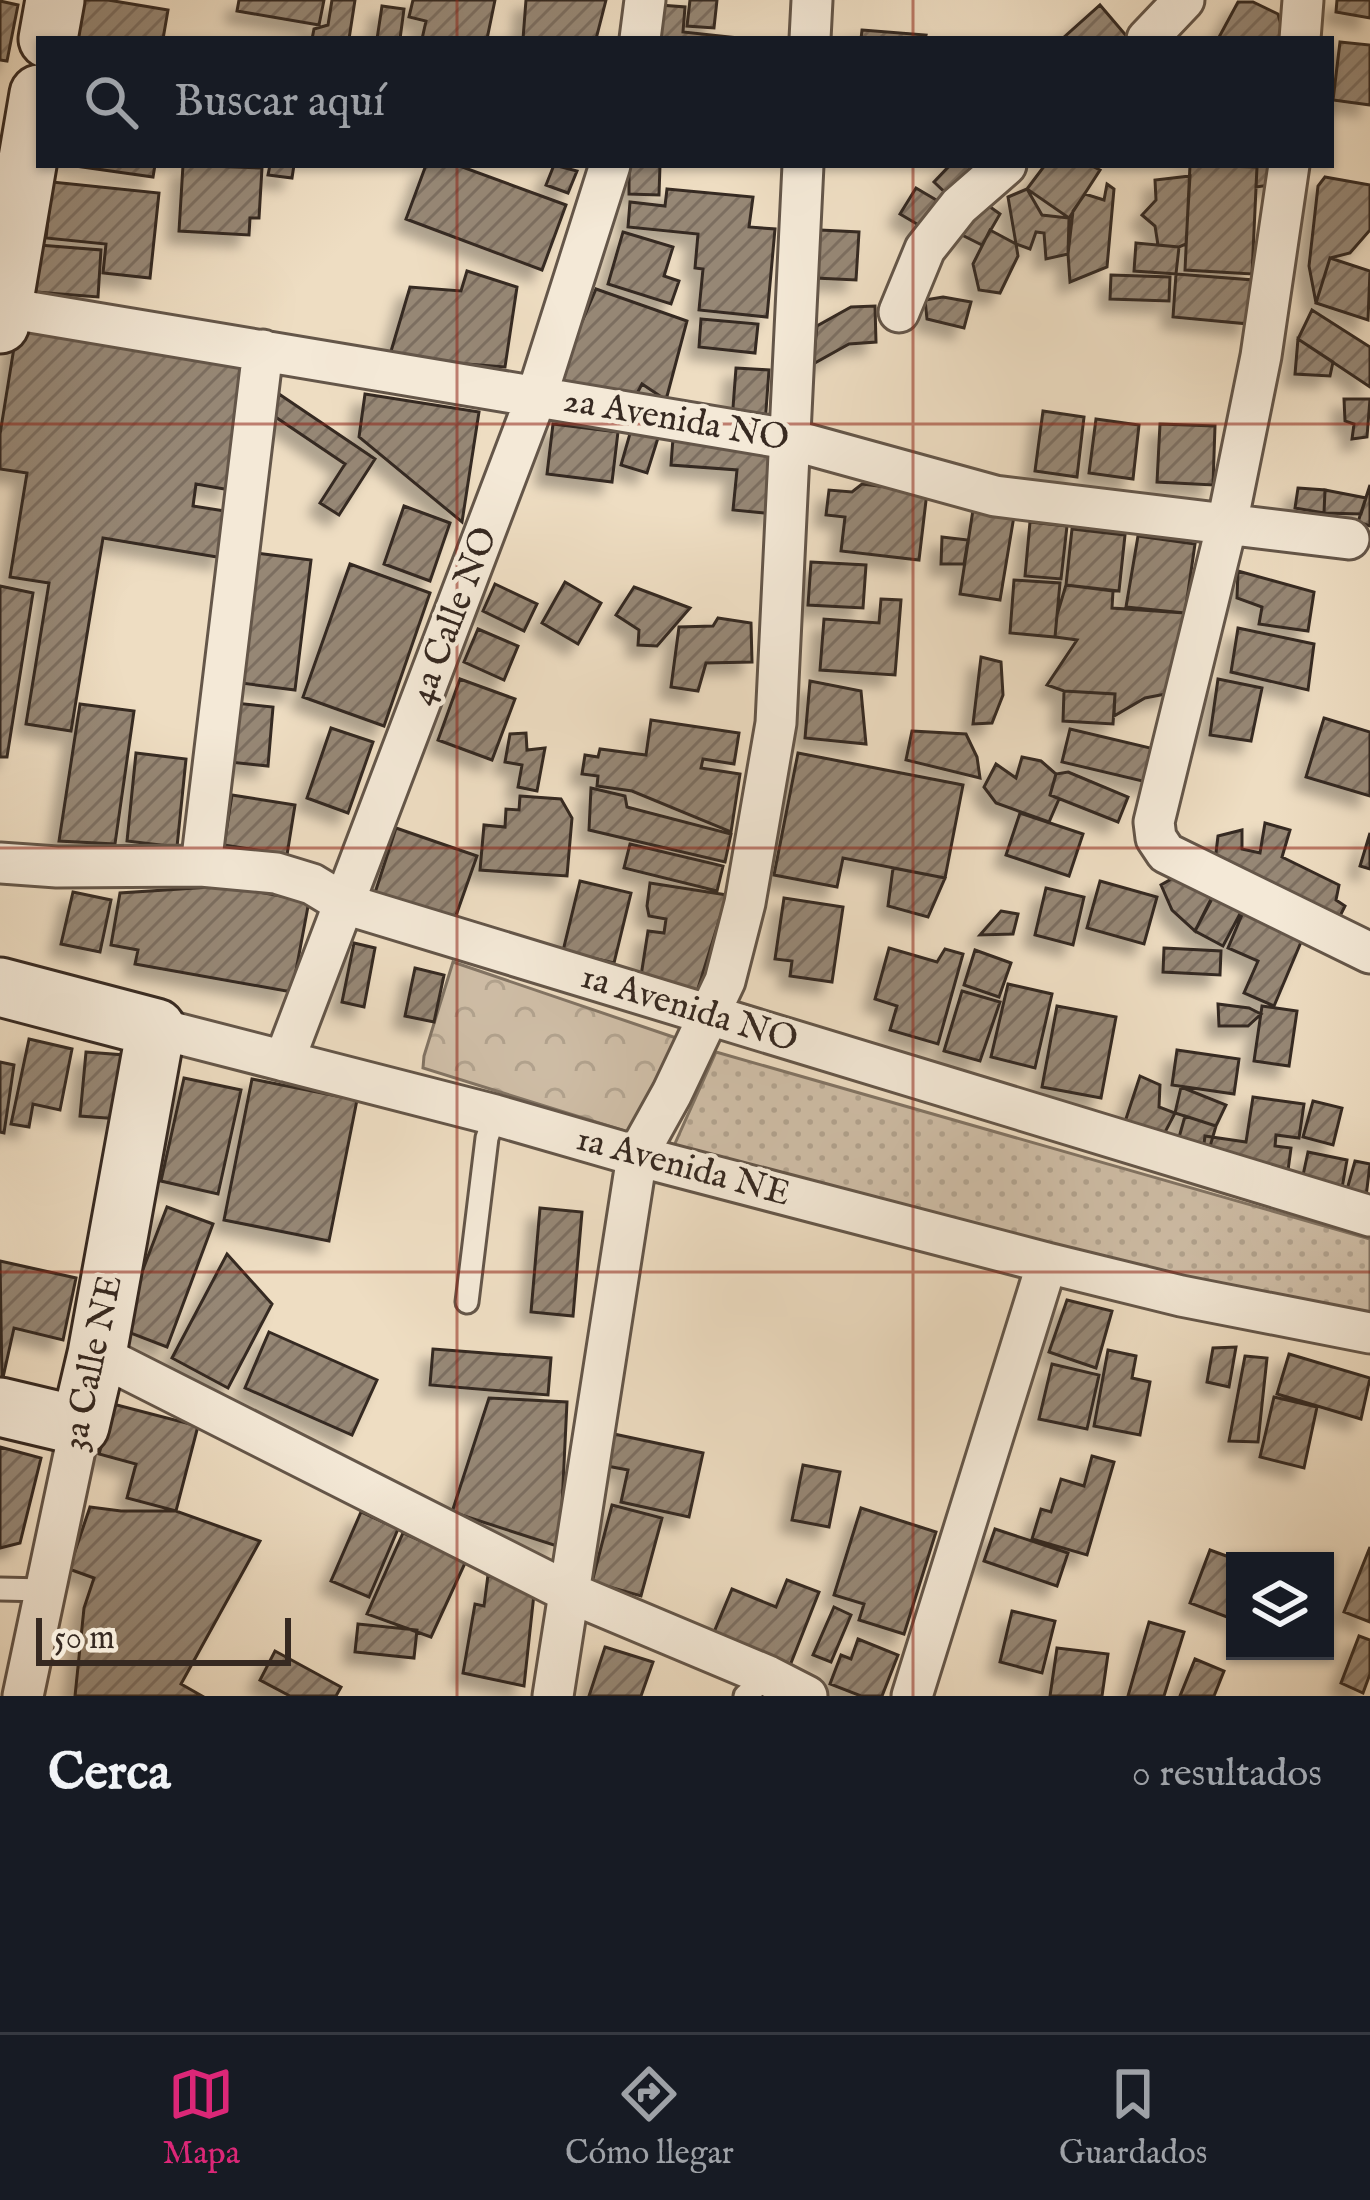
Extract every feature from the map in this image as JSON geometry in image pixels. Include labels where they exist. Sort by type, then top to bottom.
[{"type":"main road","points":[[49,36],[55,0]]},
{"type":"main road","points":[[1,313],[36,111]]},
{"type":"main road","name":"1a Avenida NE","points":[[0,988],[156,1028]]},
{"type":"main road","name":"3a Calle NE","points":[[80,1426],[156,1028]]},
{"type":"main road","points":[[0,1408],[80,1426]]},
{"type":"street","points":[[640,36],[644,0]]},
{"type":"street","points":[[810,36],[812,0]]},
{"type":"street","points":[[1150,36],[1184,0]]},
{"type":"street","points":[[1300,36],[1303,0]]},
{"type":"street","name":"4a Calle NO","points":[[284,1061],[537,395],[609,168]]},
{"type":"street","points":[[553,1696],[637,1156],[725,981],[745,903],[776,723],[803,168]]},
{"type":"street","points":[[899,312],[925,249],[959,206],[1003,168]]},
{"type":"street","points":[[1289,168],[1262,356],[1227,524],[1154,822],[1156,838],[1166,853],[1370,953]]},
{"type":"street","name":"2a Avenida NO","points":[[1,313],[263,350],[788,439],[995,496],[1349,539]]},
{"type":"street","points":[[201,866],[263,350]]},
{"type":"street","name":"1a Avenida NO","points":[[0,862],[57,867],[201,866],[275,873],[312,884],[345,904],[1370,1216]]},
{"type":"street","name":"1a Avenida NE","points":[[156,1028],[1047,1263],[1366,1334]]},
{"type":"street","points":[[912,1696],[1047,1263]]},
{"type":"street","points":[[97,1354],[756,1686],[807,1696]]},
{"type":"street","name":"3a Calle NE","points":[[23,1696],[80,1426]]},
{"type":"lane","points":[[467,1302],[487,1138],[495,1115]]},
{"type":"lane","points":[[0,1589],[45,1590]]},
{"type":"green space","points":[[453,962],[685,1041],[641,1136],[423,1068]]},
{"type":"green space","points":[[716,1052],[1370,1239],[1370,1317],[1302,1307],[673,1148]]},
{"type":"building","points":[[84,0],[168,10],[164,36],[78,36]]},
{"type":"building","points":[[239,0],[324,0],[319,25],[237,11]]},
{"type":"building","points":[[332,0],[355,0],[349,36],[313,36],[314,29],[328,25]]},
{"type":"building","points":[[413,0],[495,0],[488,36],[423,36],[426,21],[409,17]]},
{"type":"building","points":[[526,0],[606,0],[597,36],[523,36]]},
{"type":"building","points":[[690,0],[717,0],[714,28],[687,26]]},
{"type":"building","points":[[1337,0],[1370,0],[1370,18],[1336,12]]},
{"type":"building","points":[[0,1],[18,5],[7,61],[0,60]]},
{"type":"building","points":[[1238,2],[1253,2],[1278,14],[1284,36],[1220,36]]},
{"type":"building","points":[[660,5],[685,7],[683,32],[720,36],[657,36]]},
{"type":"building","points":[[1100,5],[1126,36],[1065,36]]},
{"type":"building","points":[[382,6],[404,9],[400,36],[377,36]]},
{"type":"building","points":[[862,30],[926,35],[926,36],[861,36]]},
{"type":"building","points":[[1340,42],[1370,45],[1370,105],[1334,100]]},
{"type":"building","points":[[89,168],[154,168],[153,177]]},
{"type":"building","points":[[183,168],[262,168],[259,218],[250,218],[249,235],[179,231]]},
{"type":"building","points":[[269,168],[294,168],[292,178],[268,175]]},
{"type":"building","points":[[425,168],[465,168],[566,205],[542,270],[406,219]]},
{"type":"building","points":[[553,168],[577,171],[568,193],[546,185]]},
{"type":"building","points":[[629,168],[660,168],[659,195],[629,194]]},
{"type":"building","points":[[947,168],[980,168],[952,199],[934,182]]},
{"type":"building","points":[[1043,168],[1100,170],[1069,218],[1027,189]]},
{"type":"building","points":[[1190,168],[1257,168],[1252,274],[1185,270]]},
{"type":"building","points":[[1257,168],[1280,168],[1277,184],[1256,187]]},
{"type":"building","points":[[1190,176],[1186,244],[1158,245],[1155,226],[1142,215],[1156,200],[1155,180]]},
{"type":"building","points":[[1325,177],[1370,185],[1370,230],[1350,253],[1330,258],[1316,303],[1309,266],[1318,186]]},
{"type":"building","points":[[52,182],[159,193],[150,278],[103,273],[106,244],[46,238]]},
{"type":"building","points":[[1107,184],[1114,189],[1107,267],[1070,282],[1073,211],[1085,194],[1104,200]]},
{"type":"building","points":[[916,188],[938,201],[922,227],[900,214]]},
{"type":"building","points":[[667,189],[753,197],[749,227],[775,229],[767,317],[699,310],[703,269],[695,268],[698,234],[628,227],[630,202],[665,206]]},
{"type":"building","points":[[1027,189],[1042,215],[1069,218],[1068,254],[1046,259],[1044,233],[1036,232],[1030,249],[1016,244],[1008,197]]},
{"type":"building","points":[[986,204],[1000,214],[982,245],[962,235]]},
{"type":"building","points":[[820,230],[859,232],[856,280],[816,278]]},
{"type":"building","points":[[990,230],[1016,244],[1018,256],[1000,293],[979,290],[973,264]]},
{"type":"building","points":[[623,232],[673,247],[664,276],[679,281],[671,304],[608,284]]},
{"type":"building","points":[[1136,243],[1179,247],[1176,274],[1134,271]]},
{"type":"building","points":[[39,245],[101,250],[98,297],[36,292]]},
{"type":"building","points":[[1330,258],[1370,271],[1368,320],[1316,303]]},
{"type":"building","points":[[467,271],[517,287],[505,367],[389,358],[410,287],[461,291]]},
{"type":"building","points":[[1176,274],[1253,280],[1249,324],[1173,317]]},
{"type":"building","points":[[1111,275],[1170,277],[1169,301],[1110,299]]},
{"type":"building","points":[[596,289],[687,321],[666,400],[642,384],[632,403],[557,380]]},
{"type":"building","points":[[943,297],[971,302],[964,328],[927,319],[925,300]]},
{"type":"building","points":[[875,306],[876,342],[849,344],[813,364],[817,326],[851,307]]},
{"type":"building","points":[[1312,310],[1370,347],[1370,387],[1298,339]]},
{"type":"building","points":[[701,319],[758,324],[755,353],[699,347]]},
{"type":"building","points":[[17,329],[250,367],[230,490],[196,484],[193,506],[231,512],[223,558],[103,538],[71,731],[26,724],[49,583],[10,577],[27,473],[0,469],[0,434]]},
{"type":"building","points":[[1298,339],[1333,362],[1330,376],[1295,374]]},
{"type":"building","points":[[736,368],[769,370],[765,424],[732,421]]},
{"type":"building","points":[[279,394],[375,459],[339,515],[320,503],[345,464],[274,416]]},
{"type":"building","points":[[365,394],[479,412],[462,522],[359,437]]},
{"type":"building","points":[[1344,399],[1370,399],[1367,437],[1352,439],[1354,424],[1345,421]]},
{"type":"building","points":[[1043,411],[1084,417],[1077,477],[1035,471]]},
{"type":"building","points":[[1096,419],[1139,425],[1133,479],[1089,473]]},
{"type":"building","points":[[553,424],[618,432],[612,482],[547,474]]},
{"type":"building","points":[[1160,424],[1215,426],[1213,485],[1157,482]]},
{"type":"building","points":[[631,430],[658,438],[647,473],[621,465]]},
{"type":"building","points":[[673,438],[780,447],[775,514],[733,510],[737,470],[671,465]]},
{"type":"building","points":[[862,484],[927,492],[919,560],[841,551],[845,517],[826,515],[829,490],[852,492]]},
{"type":"building","points":[[1370,485],[1370,526],[1358,522]]},
{"type":"building","points":[[1298,488],[1325,490],[1324,513],[1295,508]]},
{"type":"building","points":[[1325,490],[1366,498],[1361,514],[1324,513]]},
{"type":"building","points":[[404,506],[450,523],[430,581],[384,564]]},
{"type":"building","points":[[973,510],[1014,516],[1000,600],[960,594]]},
{"type":"building","points":[[1030,522],[1067,526],[1061,579],[1025,576]]},
{"type":"building","points":[[1072,529],[1125,535],[1119,591],[1066,585]]},
{"type":"building","points":[[1138,536],[1195,544],[1185,613],[1126,607]]},
{"type":"building","points":[[942,537],[968,540],[964,564],[941,564]]},
{"type":"building","points":[[256,553],[311,560],[295,690],[241,683]]},
{"type":"building","points":[[811,562],[866,565],[863,608],[808,605]]},
{"type":"building","points":[[350,564],[430,593],[384,726],[303,697]]},
{"type":"building","points":[[1238,571],[1314,592],[1308,631],[1259,624],[1262,607],[1237,598]]},
{"type":"building","points":[[1014,580],[1060,583],[1055,637],[1010,633]]},
{"type":"building","points":[[565,582],[601,603],[578,644],[542,623]]},
{"type":"building","points":[[495,584],[537,604],[524,631],[483,611]]},
{"type":"building","points":[[1066,585],[1113,591],[1112,608],[1185,613],[1186,629],[1171,693],[1145,698],[1114,716],[1115,694],[1064,691],[1047,685],[1077,640],[1055,637]]},
{"type":"building","points":[[0,586],[33,593],[7,757],[0,757]]},
{"type":"building","points":[[634,587],[690,608],[657,646],[638,645],[639,630],[616,615]]},
{"type":"building","points":[[881,599],[901,600],[895,675],[820,670],[824,619],[879,623]]},
{"type":"building","points":[[718,618],[751,623],[752,662],[706,663],[698,691],[671,687],[679,627],[713,626]]},
{"type":"building","points":[[1238,628],[1314,644],[1308,690],[1231,672]]},
{"type":"building","points":[[478,629],[518,646],[504,680],[464,662]]},
{"type":"building","points":[[981,657],[1001,662],[1003,695],[992,723],[973,724]]},
{"type":"building","points":[[460,679],[515,699],[492,760],[438,740]]},
{"type":"building","points":[[1218,679],[1262,688],[1251,741],[1210,735]]},
{"type":"building","points":[[810,681],[861,691],[866,744],[805,738]]},
{"type":"building","points":[[1064,691],[1115,694],[1113,724],[1063,721]]},
{"type":"building","points":[[235,703],[273,707],[268,766],[229,762]]},
{"type":"building","points":[[80,704],[134,711],[115,844],[59,841]]},
{"type":"building","points":[[1324,718],[1370,732],[1370,796],[1306,777]]},
{"type":"building","points":[[651,720],[739,733],[734,764],[703,759],[701,768],[740,774],[731,832],[632,791],[597,786],[598,776],[582,774],[585,755],[598,757],[600,749],[646,755]]},
{"type":"building","points":[[331,728],[373,742],[348,813],[307,798]]},
{"type":"building","points":[[1070,729],[1163,751],[1155,784],[1062,762]]},
{"type":"building","points":[[912,731],[966,734],[980,778],[906,760]]},
{"type":"building","points":[[526,733],[527,750],[545,748],[537,791],[518,787],[522,765],[505,762],[510,734]]},
{"type":"building","points":[[136,753],[186,759],[177,847],[127,841]]},
{"type":"building","points":[[798,753],[963,785],[945,878],[843,858],[837,887],[774,875]]},
{"type":"building","points":[[1022,757],[1041,761],[1056,774],[1050,795],[1059,799],[1049,822],[996,803],[984,787],[996,764],[1016,778]]},
{"type":"building","points":[[1068,772],[1128,797],[1118,822],[1050,795],[1056,774]]},
{"type":"building","points":[[591,788],[625,796],[627,807],[731,834],[725,862],[589,830]]},
{"type":"building","points":[[232,795],[295,805],[287,855],[224,845]]},
{"type":"building","points":[[520,796],[561,799],[572,818],[567,876],[480,870],[484,825],[505,827],[506,809],[519,810]]},
{"type":"building","points":[[1020,813],[1083,834],[1069,876],[1006,855]]},
{"type":"building","points":[[1265,823],[1290,830],[1282,857],[1339,885],[1336,900],[1345,906],[1340,916],[1215,861],[1218,836],[1242,830],[1242,849],[1260,853]]},
{"type":"building","points":[[396,828],[477,856],[453,924],[374,896]]},
{"type":"building","points":[[1370,833],[1370,869],[1360,866]]},
{"type":"building","points":[[630,844],[723,866],[717,891],[624,868]]},
{"type":"building","points":[[893,868],[945,878],[928,917],[888,906]]},
{"type":"building","points":[[1175,877],[1213,897],[1195,931],[1172,910],[1161,885]]},
{"type":"building","points":[[580,881],[631,893],[614,963],[563,951]]},
{"type":"building","points":[[1100,881],[1157,897],[1144,944],[1087,928]]},
{"type":"building","points":[[650,883],[727,895],[696,995],[639,989],[648,931],[664,933],[666,919],[649,916]]},
{"type":"building","points":[[226,886],[309,901],[292,992],[135,964],[138,950],[111,945],[120,893]]},
{"type":"building","points":[[1046,888],[1084,897],[1073,945],[1035,935]]},
{"type":"building","points":[[73,892],[111,900],[100,952],[61,944]]},
{"type":"building","points":[[1213,895],[1242,910],[1223,946],[1195,931]]},
{"type":"building","points":[[784,898],[843,907],[832,982],[790,976],[792,961],[775,959]]},
{"type":"building","points":[[1244,910],[1304,935],[1274,1006],[1244,993],[1258,961],[1228,948]]},
{"type":"building","points":[[1001,911],[1018,914],[1013,934],[980,935]]},
{"type":"building","points":[[354,943],[375,948],[364,1007],[342,1002]]},
{"type":"building","points":[[889,948],[937,962],[945,949],[963,954],[938,1044],[890,1030],[897,1006],[875,999]]},
{"type":"building","points":[[1164,948],[1221,951],[1220,975],[1163,972]]},
{"type":"building","points":[[975,950],[1011,963],[999,997],[964,985]]},
{"type":"building","points":[[415,968],[444,975],[434,1022],[405,1016]]},
{"type":"building","points":[[1008,984],[1052,994],[1035,1068],[991,1057]]},
{"type":"building","points":[[962,991],[1000,1002],[980,1061],[944,1051]]},
{"type":"building","points":[[1218,1004],[1261,1014],[1248,1026],[1219,1026]]},
{"type":"building","points":[[1057,1006],[1116,1017],[1101,1098],[1042,1087]]},
{"type":"building","points":[[1262,1006],[1297,1011],[1289,1066],[1254,1061]]},
{"type":"building","points":[[29,1039],[72,1049],[60,1110],[33,1104],[29,1127],[11,1124]]},
{"type":"building","points":[[1177,1050],[1239,1059],[1234,1094],[1172,1085]]},
{"type":"building","points":[[86,1052],[124,1055],[119,1119],[80,1116]]},
{"type":"building","points":[[0,1062],[14,1065],[4,1133],[0,1132]]},
{"type":"building","points":[[1140,1076],[1160,1085],[1159,1107],[1175,1113],[1163,1136],[1122,1131]]},
{"type":"building","points":[[184,1078],[241,1090],[218,1194],[161,1181]]},
{"type":"building","points":[[252,1079],[357,1100],[329,1241],[224,1220]]},
{"type":"building","points":[[1181,1087],[1226,1105],[1216,1126],[1175,1113]]},
{"type":"building","points":[[1253,1097],[1304,1104],[1299,1138],[1276,1135],[1275,1146],[1291,1148],[1287,1178],[1201,1166],[1205,1136],[1246,1142]]},
{"type":"building","points":[[1313,1101],[1342,1108],[1333,1145],[1303,1137]]},
{"type":"building","points":[[1185,1116],[1216,1126],[1209,1150],[1178,1141]]},
{"type":"building","points":[[1308,1152],[1347,1160],[1342,1188],[1302,1180]]},
{"type":"building","points":[[1355,1161],[1370,1164],[1366,1197],[1346,1193]]},
{"type":"building","points":[[167,1207],[213,1224],[167,1347],[120,1329]]},
{"type":"building","points":[[540,1208],[582,1212],[573,1316],[531,1312]]},
{"type":"building","points":[[227,1254],[272,1304],[228,1388],[172,1358]]},
{"type":"building","points":[[0,1261],[76,1278],[63,1340],[14,1328],[2,1382]]},
{"type":"building","points":[[1067,1300],[1112,1311],[1096,1368],[1049,1352]]},
{"type":"building","points":[[269,1332],[377,1380],[352,1435],[245,1388]]},
{"type":"building","points":[[1236,1347],[1229,1387],[1207,1382],[1213,1348]]},
{"type":"building","points":[[433,1349],[551,1358],[548,1395],[430,1385]]},
{"type":"building","points":[[1108,1350],[1136,1356],[1132,1378],[1150,1382],[1140,1435],[1094,1426]]},
{"type":"building","points":[[1289,1354],[1370,1378],[1361,1419],[1277,1394]]},
{"type":"building","points":[[1245,1356],[1267,1358],[1258,1442],[1229,1441]]},
{"type":"building","points":[[1052,1364],[1099,1375],[1087,1429],[1039,1419]]},
{"type":"building","points":[[1274,1397],[1317,1407],[1304,1468],[1260,1457]]},
{"type":"building","points":[[489,1398],[567,1402],[560,1547],[452,1512]]},
{"type":"building","points":[[113,1404],[198,1426],[176,1511],[127,1498],[136,1464],[99,1454]]},
{"type":"building","points":[[614,1434],[703,1453],[689,1517],[621,1502],[628,1470],[607,1466]]},
{"type":"building","points":[[0,1447],[41,1458],[20,1543],[0,1548]]},
{"type":"building","points":[[1092,1456],[1114,1462],[1087,1555],[1032,1539],[1041,1509],[1051,1512],[1061,1479],[1084,1486]]},
{"type":"building","points":[[803,1465],[840,1472],[829,1527],[792,1520]]},
{"type":"building","points":[[612,1505],[662,1518],[641,1596],[592,1582]]},
{"type":"building","points":[[90,1507],[176,1511],[260,1541],[181,1684],[202,1696],[75,1696],[84,1608],[94,1578],[69,1569]]},
{"type":"building","points":[[861,1508],[936,1532],[904,1634],[859,1620],[864,1604],[834,1595]]},
{"type":"building","points":[[361,1512],[398,1529],[369,1597],[331,1581]]},
{"type":"building","points":[[995,1529],[1068,1553],[1057,1586],[984,1561]]},
{"type":"building","points":[[403,1533],[466,1561],[431,1637],[367,1614]]},
{"type":"building","points":[[1370,1547],[1370,1622],[1344,1612]]},
{"type":"building","points":[[1210,1550],[1226,1556],[1226,1617],[1190,1603]]},
{"type":"building","points":[[488,1575],[534,1594],[524,1686],[463,1673],[475,1604],[484,1606]]},
{"type":"building","points":[[787,1580],[819,1592],[789,1668],[712,1637],[732,1589],[776,1607]]},
{"type":"building","points":[[834,1607],[851,1615],[831,1662],[813,1655]]},
{"type":"building","points":[[1012,1611],[1055,1621],[1042,1673],[1000,1662]]},
{"type":"building","points":[[1149,1622],[1184,1632],[1164,1696],[1128,1696]]},
{"type":"building","points":[[358,1624],[417,1630],[414,1658],[355,1652]]},
{"type":"building","points":[[1359,1636],[1370,1640],[1370,1674],[1363,1693],[1341,1683]]},
{"type":"building","points":[[858,1639],[898,1655],[882,1696],[861,1696],[830,1684],[841,1655],[851,1659]]},
{"type":"building","points":[[605,1647],[653,1662],[641,1696],[589,1696]]},
{"type":"building","points":[[1057,1648],[1108,1654],[1102,1696],[1050,1696]]},
{"type":"building","points":[[275,1651],[341,1687],[336,1696],[290,1696],[260,1680]]},
{"type":"building","points":[[1195,1659],[1224,1671],[1214,1696],[1180,1696]]}]
